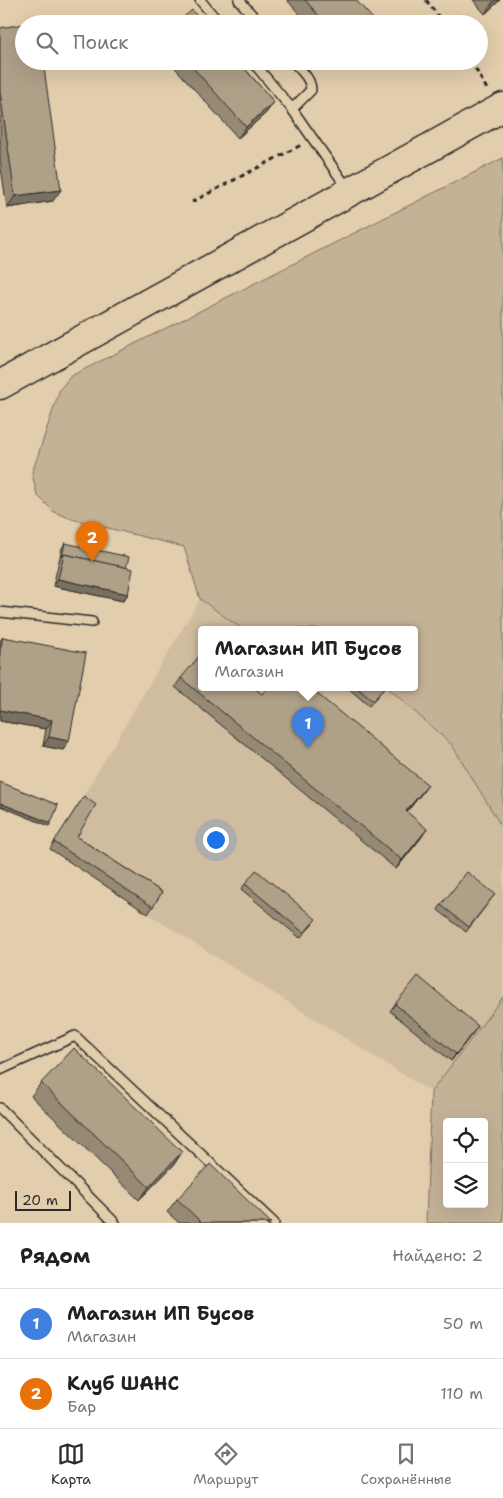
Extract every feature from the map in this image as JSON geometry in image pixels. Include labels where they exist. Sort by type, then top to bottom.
[{"type":"main road","points":[[0,384],[501,108]]},
{"type":"lane","points":[[200,0],[212,15]]},
{"type":"lane","points":[[239,0],[252,15]]},
{"type":"lane","points":[[260,70],[314,138],[350,192]]},
{"type":"lane","points":[[292,109],[311,90],[308,78],[301,70]]},
{"type":"lane","points":[[0,612],[92,622]]},
{"type":"lane","points":[[0,1070],[75,1036],[274,1223]]},
{"type":"lane","points":[[0,1108],[115,1223]]},
{"type":"path","points":[[426,0],[437,15]]},
{"type":"path","points":[[476,70],[501,108]]},
{"type":"path","points":[[192,202],[314,138]]},
{"type":"shaded area","points":[[503,158],[503,829],[452,745],[391,691],[418,691],[418,626],[238,626],[200,599],[184,547],[72,519],[54,512],[37,495],[32,473],[60,389],[71,376]]},
{"type":"shaded area","points":[[200,599],[238,626],[198,626],[198,691],[391,691],[452,745],[503,829],[503,997],[431,1092],[148,914],[157,899],[72,844],[91,812],[79,803]]},
{"type":"shaded area","points":[[503,997],[503,1223],[426,1223],[431,1092]]},
{"type":"building","points":[[305,0],[356,0],[370,15],[318,15]]},
{"type":"building","points":[[192,10],[196,15],[186,15]]},
{"type":"building","points":[[15,26],[15,70],[44,70],[61,190],[15,196],[0,92],[0,28]]},
{"type":"building","points":[[195,70],[246,70],[274,102],[246,127]]},
{"type":"building","points":[[65,543],[129,557],[126,568],[64,554],[62,556]]},
{"type":"building","points":[[64,554],[133,569],[128,594],[58,579]]},
{"type":"building","points":[[3,637],[86,653],[69,741],[49,737],[52,720],[0,710],[0,650]]},
{"type":"building","points":[[198,658],[198,691],[258,691],[262,694],[265,691],[314,691],[428,785],[406,811],[427,829],[402,860],[181,678]]},
{"type":"building","points":[[361,691],[382,691],[373,701]]},
{"type":"building","points":[[0,782],[58,805],[51,823],[0,803]]},
{"type":"building","points":[[84,796],[96,805],[77,837],[162,892],[153,907],[54,842]]},
{"type":"building","points":[[256,870],[316,919],[304,933],[245,884]]},
{"type":"building","points":[[467,872],[495,894],[469,927],[441,905]]},
{"type":"building","points":[[418,976],[478,1026],[456,1054],[395,1004]]},
{"type":"building","points":[[74,1048],[182,1152],[149,1187],[41,1083]]},
{"type":"building","points":[[210,1164],[271,1223],[202,1223],[177,1199]]},
{"type":"place","name":"Клуб ШАНС","points":[[92,562]]},
{"type":"place","name":"Магазин ИП Бусов","points":[[308,748]]}]
